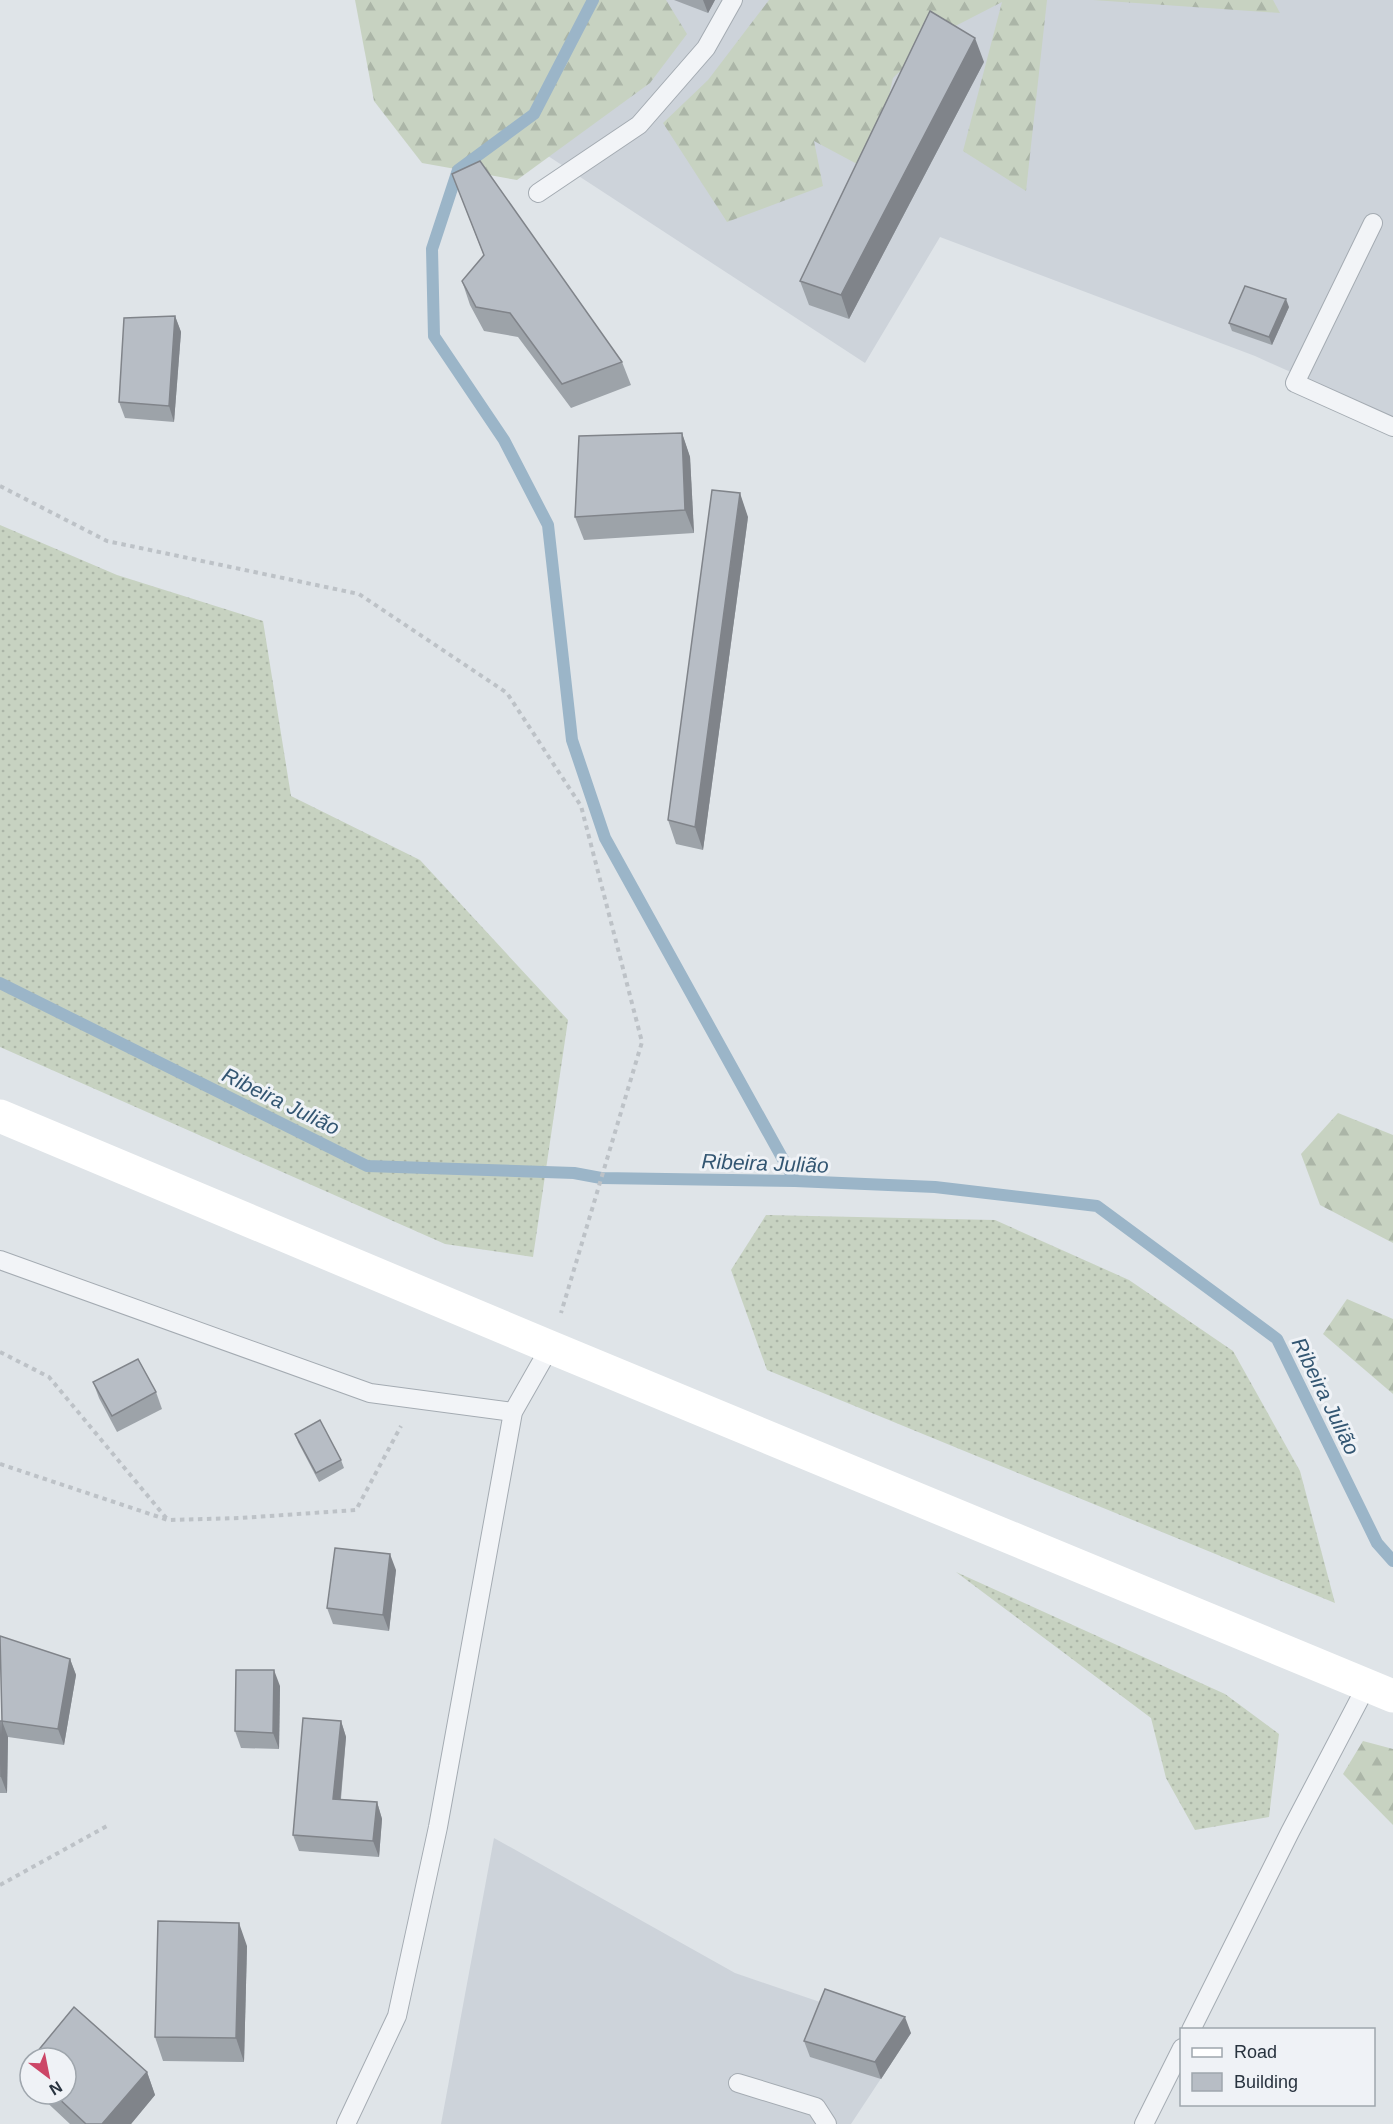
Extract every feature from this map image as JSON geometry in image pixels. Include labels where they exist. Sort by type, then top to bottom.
[{"type":"main road","points":[[0,1116],[1380,1691]]},
{"type":"lane","points":[[538,193],[639,125],[706,48],[733,0]]},
{"type":"lane","points":[[1373,223],[1295,383],[1393,427]]},
{"type":"lane","points":[[0,1260],[370,1393],[513,1412]]},
{"type":"lane","points":[[346,2124],[397,2016],[438,1827],[513,1412],[550,1347]]},
{"type":"lane","points":[[1192,2028],[1290,1832],[1380,1691]]},
{"type":"lane","points":[[1144,2124],[1180,2052]]},
{"type":"lane","points":[[738,2083],[816,2108],[827,2124]]},
{"type":"path","points":[[0,486],[107,541],[359,594],[507,693],[581,806],[642,1042],[550,1347]]},
{"type":"path","points":[[0,1352],[49,1377],[168,1520]]},
{"type":"path","points":[[0,1464],[168,1520],[240,1518],[356,1510],[416,1398]]},
{"type":"path","points":[[0,1885],[107,1826]]},
{"type":"shaded area","points":[[624,0],[1393,0],[1393,418],[1255,356],[940,237],[865,363],[545,154]]},
{"type":"shaded area","points":[[494,1838],[735,1973],[911,2033],[851,2124],[441,2124]]},
{"type":"green space","points":[[355,0],[666,0],[687,34],[650,83],[517,180],[422,163],[374,101]]},
{"type":"green space","points":[[769,0],[1047,0],[1026,191],[963,151],[1002,2],[938,35],[893,78],[872,172],[814,141],[823,186],[727,222],[663,123],[708,80]]},
{"type":"green space","points":[[1093,0],[1273,0],[1280,13]]},
{"type":"green space","points":[[0,525],[117,575],[263,621],[291,796],[420,860],[568,1020],[533,1257],[445,1244],[0,1047]]},
{"type":"green space","points":[[1338,1113],[1393,1135],[1393,1243],[1320,1205],[1301,1154]]},
{"type":"green space","points":[[766,1215],[995,1220],[1129,1280],[1233,1351],[1300,1471],[1335,1603],[767,1370],[731,1270]]},
{"type":"green space","points":[[1347,1299],[1393,1319],[1393,1394],[1323,1334]]},
{"type":"green space","points":[[956,1572],[1225,1694],[1279,1734],[1269,1817],[1195,1830],[1166,1778],[1151,1718]]},
{"type":"green space","points":[[1363,1741],[1393,1749],[1393,1825],[1343,1774]]},
{"type":"building","points":[[930,11],[975,38],[841,295],[800,281]]},
{"type":"building","points":[[480,161],[622,362],[562,384],[510,313],[476,307],[462,281],[484,255],[452,174]]},
{"type":"building","points":[[1245,286],[1286,299],[1269,337],[1229,323]]},
{"type":"building","points":[[175,316],[169,406],[119,402],[124,318]]},
{"type":"building","points":[[682,433],[685,510],[575,517],[579,436]]},
{"type":"building","points":[[712,490],[740,493],[695,827],[668,820]]},
{"type":"building","points":[[138,1359],[156,1392],[112,1416],[93,1382]]},
{"type":"building","points":[[320,1420],[341,1460],[316,1473],[295,1434]]},
{"type":"building","points":[[335,1548],[390,1554],[383,1615],[327,1608]]},
{"type":"building","points":[[0,1636],[70,1659],[58,1729],[2,1721]]},
{"type":"building","points":[[236,1670],[274,1670],[273,1733],[235,1731]]},
{"type":"building","points":[[303,1718],[341,1721],[333,1799],[377,1802],[373,1841],[293,1835]]},
{"type":"building","points":[[0,1721],[2,1721],[1,1777]]},
{"type":"building","points":[[158,1921],[239,1923],[236,2038],[155,2037]]},
{"type":"building","points":[[825,1989],[905,2017],[875,2062],[804,2041]]},
{"type":"building","points":[[74,2007],[147,2072],[102,2124],[86,2124],[67,2106],[78,2106],[78,2046],[42,2046]]},
{"type":"waterway","points":[[593,0],[534,114],[458,170],[432,249],[434,336],[504,440],[548,525],[572,740],[605,838],[795,1181]]},
{"type":"waterway","name":"Ribeira Julião","points":[[0,983],[367,1166],[574,1173],[601,1178],[795,1181],[935,1187],[1097,1206],[1277,1339],[1377,1543],[1393,1561]]}]
